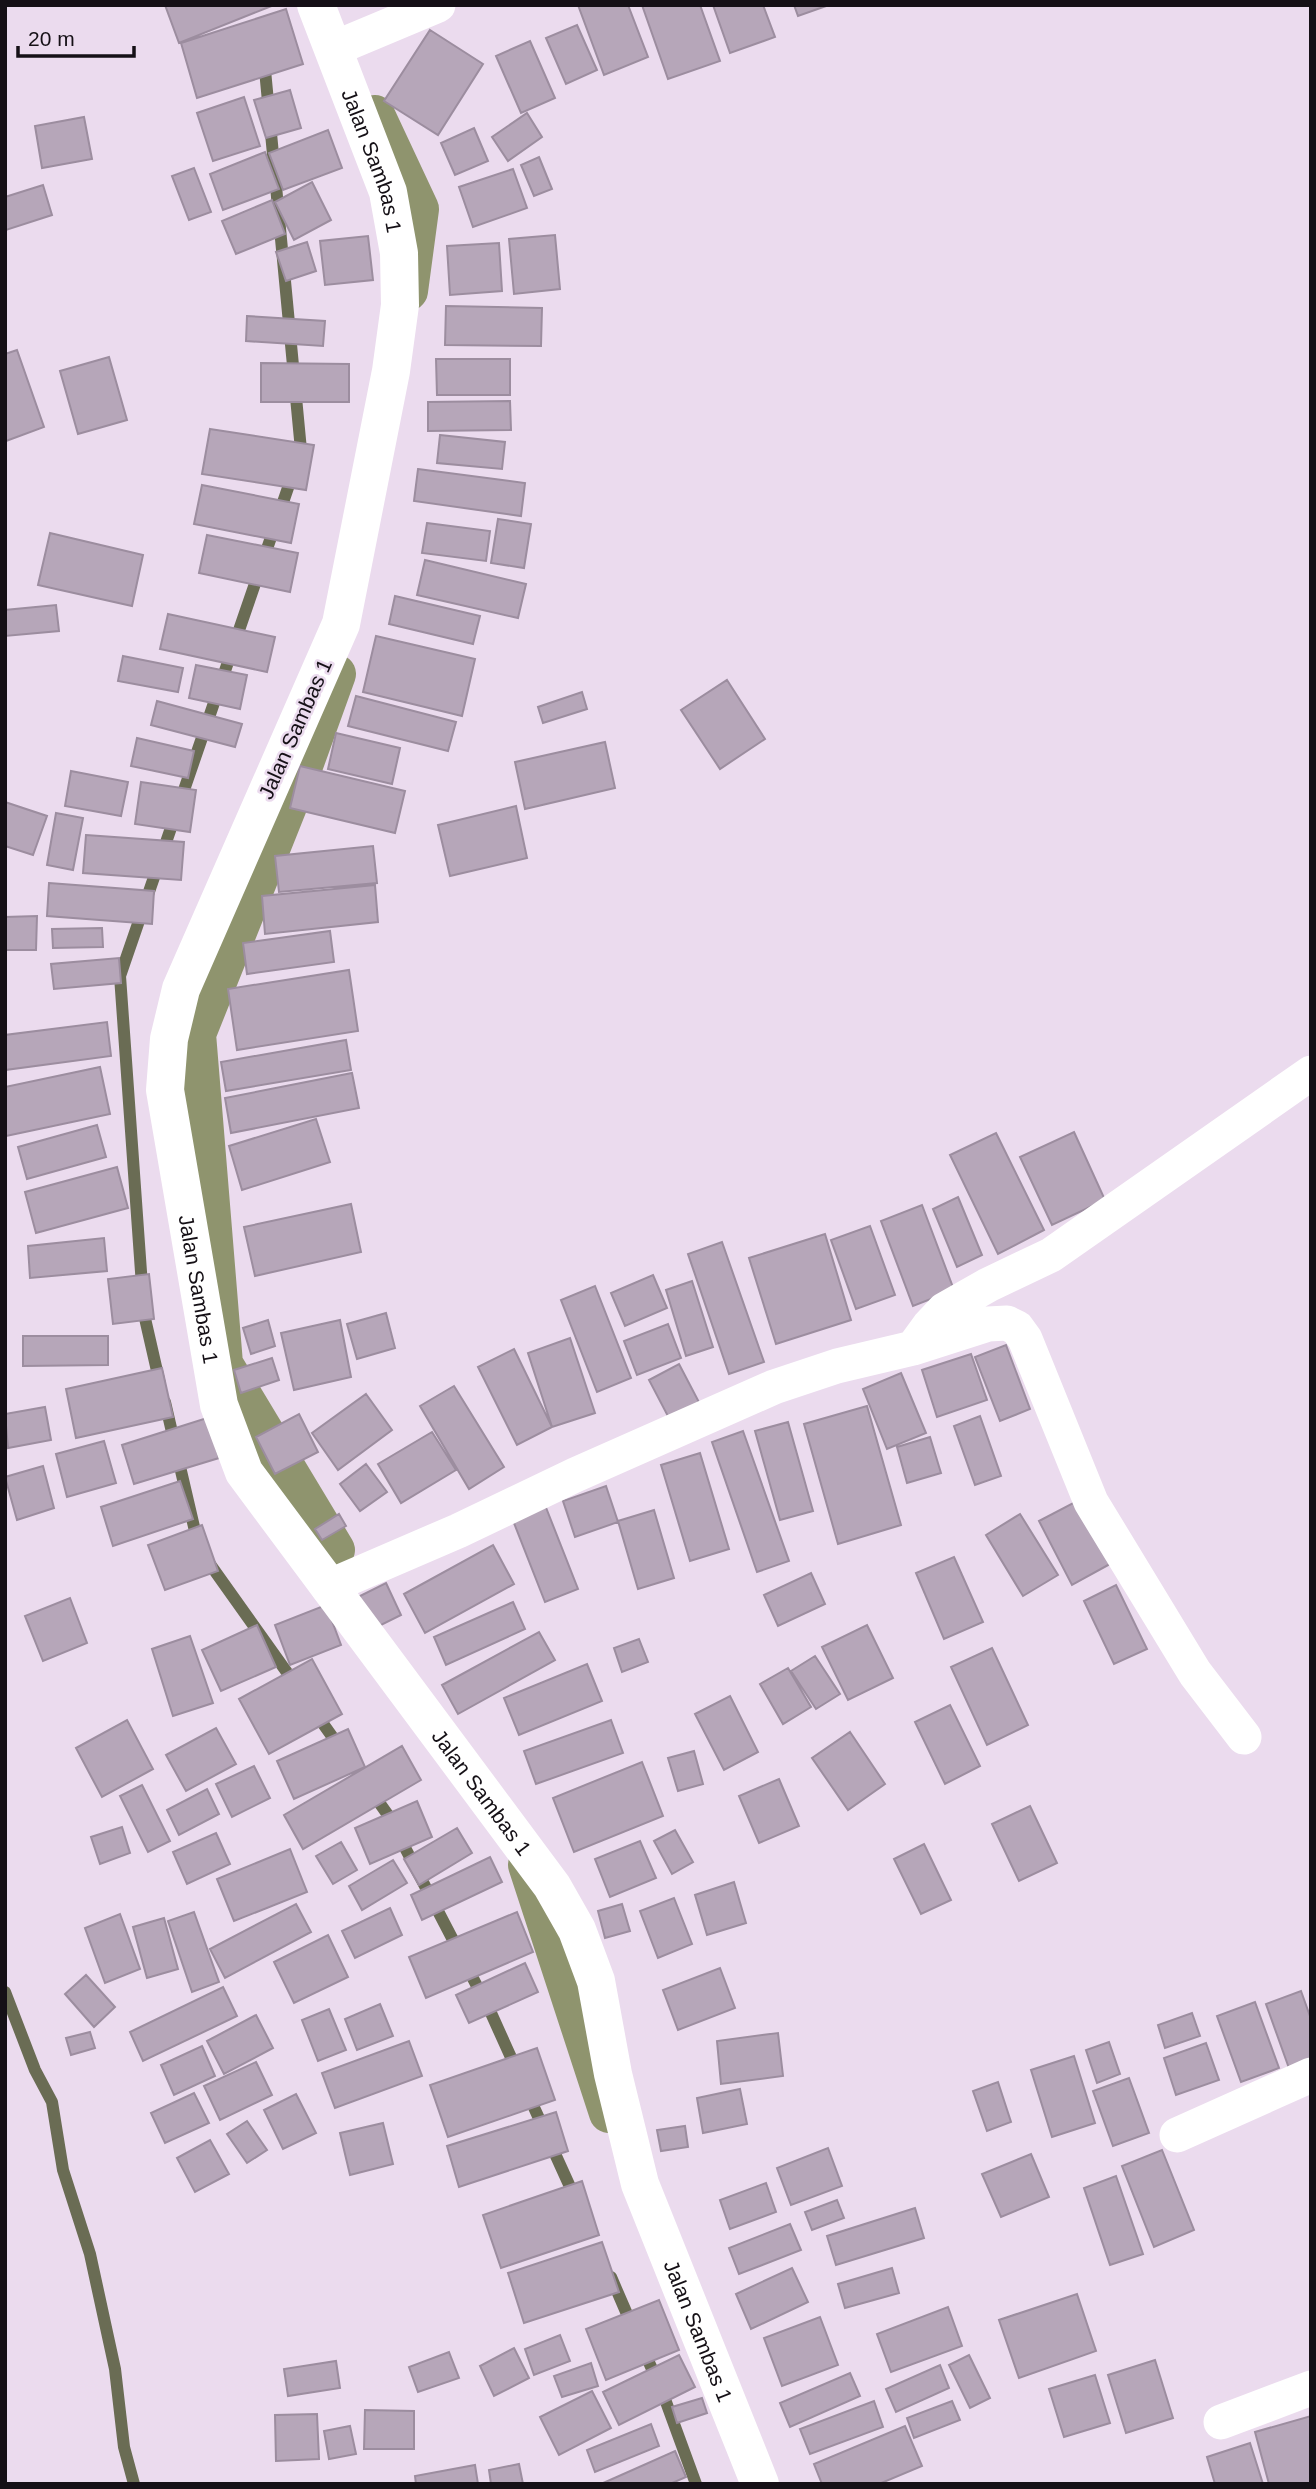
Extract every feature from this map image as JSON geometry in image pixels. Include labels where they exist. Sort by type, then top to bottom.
[{"type":"street","name":"Jalan Sambas 1","points":[[316,5],[388,192],[399,253],[400,305],[391,371],[341,624],[181,989],[169,1040],[165,1090],[219,1405],[244,1472],[552,1886],[577,1930],[596,1981],[613,2074],[640,2184],[760,2484]]},
{"type":"street","points":[[333,49],[438,5]]},
{"type":"street","points":[[913,1348],[944,1310],[988,1285],[1051,1255],[1311,1073]]},
{"type":"street","points":[[328,1587],[774,1387],[837,1366],[913,1348],[988,1324],[1007,1323],[1017,1328],[1025,1339],[1091,1502],[1195,1673],[1244,1737]]},
{"type":"street","points":[[1177,2135],[1311,2075]]},
{"type":"street","points":[[1221,2421],[1311,2388]]},
{"type":"building","points":[[165,5],[274,5],[179,43]]},
{"type":"building","points":[[578,5],[628,5],[648,57],[604,75]]},
{"type":"building","points":[[642,5],[700,5],[720,61],[668,79]]},
{"type":"building","points":[[713,5],[763,5],[775,37],[730,53]]},
{"type":"building","points":[[794,5],[829,5],[798,16]]},
{"type":"building","points":[[286,9],[303,64],[197,98],[181,43]]},
{"type":"building","points":[[577,25],[597,70],[566,84],[546,38]]},
{"type":"building","points":[[430,30],[483,64],[438,135],[384,101]]},
{"type":"building","points":[[530,41],[555,98],[521,113],[496,56]]},
{"type":"building","points":[[290,90],[301,128],[266,138],[254,100]]},
{"type":"building","points":[[244,97],[260,146],[213,161],[197,113]]},
{"type":"building","points":[[527,113],[542,137],[508,161],[492,137]]},
{"type":"building","points":[[84,117],[92,159],[42,168],[35,126]]},
{"type":"building","points":[[474,128],[488,161],[455,175],[441,143]]},
{"type":"building","points":[[328,130],[342,168],[283,190],[269,153]]},
{"type":"building","points":[[265,152],[279,189],[223,210],[210,174]]},
{"type":"building","points":[[539,157],[552,189],[534,196],[521,165]]},
{"type":"building","points":[[194,168],[211,212],[189,220],[172,176]]},
{"type":"building","points":[[513,169],[527,208],[473,227],[459,187]]},
{"type":"building","points":[[312,182],[331,220],[294,240],[275,202]]},
{"type":"building","points":[[43,185],[52,215],[6,230],[5,197]]},
{"type":"building","points":[[272,200],[285,234],[236,254],[222,221]]},
{"type":"building","points":[[555,235],[560,289],[514,294],[509,239]]},
{"type":"building","points":[[368,236],[373,280],[325,285],[320,241]]},
{"type":"building","points":[[307,242],[316,271],[286,281],[276,252]]},
{"type":"building","points":[[499,243],[502,291],[450,295],[447,246]]},
{"type":"building","points":[[446,306],[542,308],[541,346],[445,345]]},
{"type":"building","points":[[247,316],[325,321],[323,346],[246,341]]},
{"type":"building","points":[[17,350],[44,427],[6,441],[5,354]]},
{"type":"building","points":[[109,357],[127,420],[78,434],[60,371]]},
{"type":"building","points":[[436,359],[510,359],[510,395],[437,395]]},
{"type":"building","points":[[261,363],[349,364],[349,402],[261,402]]},
{"type":"building","points":[[510,401],[511,430],[428,431],[428,402]]},
{"type":"building","points":[[210,429],[314,445],[306,490],[202,474]]},
{"type":"building","points":[[440,435],[505,442],[502,469],[437,463]]},
{"type":"building","points":[[418,469],[525,483],[521,516],[414,501]]},
{"type":"building","points":[[202,485],[299,504],[291,543],[194,524]]},
{"type":"building","points":[[498,519],[531,524],[524,568],[491,563]]},
{"type":"building","points":[[427,523],[490,531],[486,561],[422,553]]},
{"type":"building","points":[[50,533],[143,555],[132,606],[38,585]]},
{"type":"building","points":[[207,535],[298,553],[290,592],[199,573]]},
{"type":"building","points":[[425,560],[526,584],[518,618],[417,595]]},
{"type":"building","points":[[395,596],[480,616],[473,644],[389,624]]},
{"type":"building","points":[[56,605],[59,631],[5,636],[5,610]]},
{"type":"building","points":[[168,614],[275,637],[267,672],[160,649]]},
{"type":"building","points":[[376,636],[475,659],[462,716],[363,692]]},
{"type":"building","points":[[123,656],[183,668],[178,692],[118,681]]},
{"type":"building","points":[[196,665],[247,675],[240,709],[189,698]]},
{"type":"building","points":[[727,680],[765,739],[720,769],[681,710]]},
{"type":"building","points":[[582,692],[587,709],[543,723],[538,707]]},
{"type":"building","points":[[356,696],[456,722],[448,751],[348,726]]},
{"type":"building","points":[[157,701],[242,724],[235,747],[151,725]]},
{"type":"building","points":[[336,733],[400,748],[392,784],[328,769]]},
{"type":"building","points":[[137,738],[194,751],[188,778],[131,766]]},
{"type":"building","points":[[605,742],[615,788],[525,809],[515,762]]},
{"type":"building","points":[[300,766],[405,791],[395,833],[290,808]]},
{"type":"building","points":[[71,771],[128,782],[121,816],[65,806]]},
{"type":"building","points":[[141,782],[196,790],[190,832],[135,824]]},
{"type":"building","points":[[5,802],[47,816],[33,855],[5,846]]},
{"type":"building","points":[[516,806],[527,858],[450,876],[438,825]]},
{"type":"building","points":[[56,813],[83,818],[73,870],[47,865]]},
{"type":"building","points":[[86,835],[184,842],[181,880],[83,873]]},
{"type":"building","points":[[373,846],[377,883],[279,892],[275,856]]},
{"type":"building","points":[[49,883],[154,891],[152,924],[47,916]]},
{"type":"building","points":[[375,885],[378,922],[265,934],[262,896]]},
{"type":"building","points":[[37,916],[36,950],[5,950],[5,917]]},
{"type":"building","points":[[102,928],[103,947],[53,948],[52,929]]},
{"type":"building","points":[[330,931],[334,962],[247,974],[243,943]]},
{"type":"building","points":[[119,958],[121,983],[54,989],[51,964]]},
{"type":"building","points":[[349,970],[358,1031],[237,1050],[228,989]]},
{"type":"building","points":[[107,1022],[111,1056],[5,1070],[5,1035]]},
{"type":"building","points":[[346,1040],[351,1070],[226,1091],[221,1062]]},
{"type":"building","points":[[100,1067],[110,1114],[6,1136],[5,1087]]},
{"type":"building","points":[[352,1073],[359,1108],[231,1133],[225,1098]]},
{"type":"building","points":[[316,1119],[330,1162],[242,1190],[229,1146]]},
{"type":"building","points":[[97,1125],[106,1157],[27,1179],[18,1147]]},
{"type":"building","points":[[1074,1132],[1105,1200],[1052,1225],[1020,1157]]},
{"type":"building","points":[[996,1133],[1044,1230],[998,1254],[950,1155]]},
{"type":"building","points":[[117,1167],[128,1208],[36,1233],[25,1192]]},
{"type":"building","points":[[958,1197],[982,1255],[957,1267],[933,1209]]},
{"type":"building","points":[[351,1204],[361,1252],[255,1276],[244,1227]]},
{"type":"building","points":[[922,1205],[954,1290],[913,1306],[881,1221]]},
{"type":"building","points":[[870,1226],[895,1295],[856,1309],[831,1240]]},
{"type":"building","points":[[825,1234],[851,1320],[776,1344],[749,1258]]},
{"type":"building","points":[[104,1238],[107,1271],[30,1278],[28,1246]]},
{"type":"building","points":[[722,1242],[764,1362],[729,1374],[688,1254]]},
{"type":"building","points":[[149,1274],[154,1319],[113,1324],[108,1279]]},
{"type":"building","points":[[653,1275],[667,1308],[625,1326],[611,1293]]},
{"type":"building","points":[[692,1281],[713,1347],[686,1356],[666,1290]]},
{"type":"building","points":[[595,1286],[631,1378],[597,1392],[561,1300]]},
{"type":"building","points":[[386,1313],[395,1348],[357,1359],[347,1324]]},
{"type":"building","points":[[268,1320],[275,1346],[251,1354],[243,1328]]},
{"type":"building","points":[[340,1320],[351,1377],[294,1390],[281,1333]]},
{"type":"building","points":[[668,1324],[681,1358],[637,1375],[624,1341]]},
{"type":"building","points":[[23,1336],[108,1336],[108,1365],[23,1366]]},
{"type":"building","points":[[570,1338],[595,1413],[552,1427],[528,1353]]},
{"type":"building","points":[[1006,1345],[1030,1409],[1000,1421],[975,1357]]},
{"type":"building","points":[[514,1349],[552,1427],[517,1445],[478,1367]]},
{"type":"building","points":[[971,1354],[987,1400],[937,1417],[922,1370]]},
{"type":"building","points":[[272,1358],[279,1380],[241,1393],[234,1370]]},
{"type":"building","points":[[679,1364],[701,1406],[671,1422],[649,1380]]},
{"type":"building","points":[[162,1368],[173,1417],[76,1438],[66,1389]]},
{"type":"building","points":[[901,1373],[926,1433],[887,1449],[863,1389]]},
{"type":"building","points":[[454,1386],[504,1467],[469,1489],[420,1406]]},
{"type":"building","points":[[366,1394],[392,1430],[338,1470],[312,1433]]},
{"type":"building","points":[[867,1406],[901,1525],[838,1544],[804,1424]]},
{"type":"building","points":[[45,1407],[51,1440],[8,1448],[5,1414]]},
{"type":"building","points":[[299,1414],[318,1452],[275,1474],[256,1437]]},
{"type":"building","points":[[980,1416],[1001,1476],[975,1485],[954,1426]]},
{"type":"building","points":[[207,1418],[219,1458],[134,1484],[122,1445]]},
{"type":"building","points":[[788,1422],[813,1511],[780,1520],[755,1431]]},
{"type":"building","points":[[743,1431],[789,1561],[757,1572],[712,1442]]},
{"type":"building","points":[[432,1432],[456,1470],[401,1503],[378,1464]]},
{"type":"building","points":[[930,1437],[941,1473],[907,1483],[897,1447]]},
{"type":"building","points":[[104,1441],[116,1483],[67,1497],[56,1454]]},
{"type":"building","points":[[700,1453],[729,1549],[690,1561],[661,1465]]},
{"type":"building","points":[[366,1464],[387,1492],[360,1511],[340,1484]]},
{"type":"building","points":[[43,1466],[54,1508],[17,1520],[5,1477]]},
{"type":"building","points":[[180,1481],[193,1519],[113,1546],[101,1507]]},
{"type":"building","points":[[606,1486],[618,1522],[575,1537],[563,1501]]},
{"type":"building","points":[[1077,1501],[1110,1564],[1072,1585],[1039,1521]]},
{"type":"building","points":[[545,1505],[578,1589],[545,1602],[512,1518]]},
{"type":"building","points":[[654,1510],[674,1578],[638,1589],[618,1521]]},
{"type":"building","points":[[339,1514],[346,1526],[322,1540],[315,1529]]},
{"type":"building","points":[[1020,1514],[1058,1575],[1023,1596],[986,1535]]},
{"type":"building","points":[[202,1525],[218,1571],[165,1590],[148,1545]]},
{"type":"building","points":[[493,1545],[514,1584],[425,1633],[404,1594]]},
{"type":"building","points":[[954,1557],[983,1622],[944,1639],[916,1573]]},
{"type":"building","points":[[811,1573],[825,1604],[778,1626],[764,1595]]},
{"type":"building","points":[[386,1583],[401,1615],[369,1631],[354,1599]]},
{"type":"building","points":[[1116,1585],[1147,1649],[1114,1664],[1084,1601]]},
{"type":"building","points":[[70,1598],[87,1643],[43,1661],[25,1616]]},
{"type":"building","points":[[513,1602],[525,1629],[446,1665],[434,1637]]},
{"type":"building","points":[[326,1605],[341,1645],[290,1665],[275,1625]]},
{"type":"building","points":[[257,1625],[276,1667],[221,1691],[202,1650]]},
{"type":"building","points":[[867,1625],[893,1678],[848,1700],[822,1647]]},
{"type":"building","points":[[539,1632],[555,1660],[458,1714],[442,1685]]},
{"type":"building","points":[[190,1636],[213,1703],[173,1716],[152,1649]]},
{"type":"building","points":[[639,1639],[648,1662],[622,1672],[614,1648]]},
{"type":"building","points":[[992,1648],[1028,1725],[987,1745],[951,1667]]},
{"type":"building","points":[[815,1656],[840,1694],[816,1709],[791,1671]]},
{"type":"building","points":[[312,1659],[342,1714],[269,1754],[239,1699]]},
{"type":"building","points":[[587,1664],[602,1701],[519,1735],[504,1698]]},
{"type":"building","points":[[788,1668],[811,1707],[783,1724],[760,1684]]},
{"type":"building","points":[[730,1696],[758,1752],[724,1770],[695,1714]]},
{"type":"building","points":[[950,1705],[980,1766],[945,1784],[915,1722]]},
{"type":"building","points":[[127,1720],[153,1769],[102,1797],[76,1748]]},
{"type":"building","points":[[611,1720],[623,1753],[536,1784],[524,1751]]},
{"type":"building","points":[[216,1728],[236,1764],[186,1791],[166,1755]]},
{"type":"building","points":[[348,1729],[365,1767],[294,1799],[277,1761]]},
{"type":"building","points":[[850,1732],[885,1784],[848,1810],[812,1758]]},
{"type":"building","points":[[402,1746],[421,1780],[303,1849],[284,1815]]},
{"type":"building","points":[[694,1751],[703,1784],[678,1791],[668,1758]]},
{"type":"building","points":[[642,1762],[663,1816],[574,1852],[553,1798]]},
{"type":"building","points":[[254,1766],[270,1798],[232,1817],[216,1784]]},
{"type":"building","points":[[779,1779],[799,1826],[759,1843],[739,1796]]},
{"type":"building","points":[[142,1785],[170,1841],[148,1852],[120,1796]]},
{"type":"building","points":[[207,1789],[219,1814],[179,1835],[167,1810]]},
{"type":"building","points":[[417,1801],[432,1837],[370,1864],[355,1828]]},
{"type":"building","points":[[1030,1806],[1057,1863],[1019,1881],[992,1824]]},
{"type":"building","points":[[122,1827],[130,1853],[100,1864],[91,1837]]},
{"type":"building","points":[[457,1828],[472,1853],[419,1885],[404,1859]]},
{"type":"building","points":[[675,1830],[693,1862],[672,1874],[654,1841]]},
{"type":"building","points":[[216,1833],[230,1864],[187,1884],[173,1852]]},
{"type":"building","points":[[640,1841],[656,1878],[610,1897],[595,1859]]},
{"type":"building","points":[[341,1842],[357,1870],[333,1884],[316,1856]]},
{"type":"building","points":[[924,1844],[951,1900],[921,1914],[894,1859]]},
{"type":"building","points":[[290,1849],[307,1892],[234,1921],[217,1879]]},
{"type":"building","points":[[490,1857],[502,1882],[422,1920],[411,1895]]},
{"type":"building","points":[[393,1860],[407,1883],[362,1910],[349,1886]]},
{"type":"building","points":[[734,1882],[746,1923],[707,1935],[695,1895]]},
{"type":"building","points":[[674,1898],[692,1944],[658,1958],[640,1911]]},
{"type":"building","points":[[296,1904],[311,1932],[225,1978],[210,1949]]},
{"type":"building","points":[[622,1904],[630,1931],[605,1938],[598,1911]]},
{"type":"building","points":[[390,1908],[402,1935],[355,1958],[342,1931]]},
{"type":"building","points":[[194,1912],[219,1982],[192,1992],[168,1921]]},
{"type":"building","points":[[517,1912],[533,1952],[426,1998],[409,1957]]},
{"type":"building","points":[[120,1914],[140,1969],[105,1983],[85,1928]]},
{"type":"building","points":[[164,1918],[178,1969],[147,1978],[133,1927]]},
{"type":"building","points":[[328,1935],[348,1977],[294,2003],[274,1962]]},
{"type":"building","points":[[525,1963],[538,1992],[469,2023],[456,1995]]},
{"type":"building","points":[[720,1968],[735,2008],[678,2030],[663,1990]]},
{"type":"building","points":[[86,1975],[115,2007],[94,2027],[65,1994]]},
{"type":"building","points":[[223,1987],[237,2016],[143,2061],[130,2032]]},
{"type":"building","points":[[1301,1991],[1311,2019],[1311,2063],[1290,2071],[1266,2004]]},
{"type":"building","points":[[1255,2002],[1279,2068],[1241,2082],[1217,2016]]},
{"type":"building","points":[[380,2004],[393,2036],[357,2050],[345,2019]]},
{"type":"building","points":[[329,2009],[346,2050],[318,2061],[302,2020]]},
{"type":"building","points":[[1192,2013],[1200,2036],[1165,2048],[1158,2025]]},
{"type":"building","points":[[256,2015],[273,2048],[224,2074],[207,2041]]},
{"type":"building","points":[[90,2032],[95,2048],[71,2055],[66,2038]]},
{"type":"building","points":[[778,2033],[783,2076],[721,2084],[717,2041]]},
{"type":"building","points":[[409,2041],[422,2076],[335,2108],[322,2073]]},
{"type":"building","points":[[1109,2042],[1120,2074],[1097,2083],[1086,2050]]},
{"type":"building","points":[[1206,2043],[1219,2080],[1176,2095],[1164,2058]]},
{"type":"building","points":[[202,2046],[215,2076],[174,2095],[161,2065]]},
{"type":"building","points":[[537,2048],[555,2100],[448,2137],[430,2085]]},
{"type":"building","points":[[1074,2056],[1095,2123],[1052,2137],[1031,2070]]},
{"type":"building","points":[[256,2062],[272,2095],[220,2120],[204,2086]]},
{"type":"building","points":[[1129,2078],[1149,2133],[1113,2146],[1093,2091]]},
{"type":"building","points":[[998,2082],[1011,2122],[987,2131],[973,2091]]},
{"type":"building","points":[[740,2089],[747,2124],[703,2133],[697,2098]]},
{"type":"building","points":[[194,2093],[209,2123],[165,2143],[151,2113]]},
{"type":"building","points":[[296,2094],[316,2133],[283,2149],[264,2110]]},
{"type":"building","points":[[556,2112],[568,2151],[459,2187],[447,2146]]},
{"type":"building","points":[[247,2121],[267,2150],[247,2163],[227,2134]]},
{"type":"building","points":[[383,2123],[393,2164],[350,2175],[340,2133]]},
{"type":"building","points":[[685,2126],[688,2147],[661,2151],[657,2130]]},
{"type":"building","points":[[210,2140],[229,2174],[195,2192],[177,2158]]},
{"type":"building","points":[[828,2148],[842,2186],[791,2205],[777,2168]]},
{"type":"building","points":[[1162,2150],[1194,2230],[1154,2247],[1122,2166]]},
{"type":"building","points":[[1031,2154],[1049,2197],[1001,2217],[982,2174]]},
{"type":"building","points":[[1116,2176],[1143,2254],[1110,2265],[1084,2188]]},
{"type":"building","points":[[582,2181],[599,2235],[501,2268],[483,2215]]},
{"type":"building","points":[[766,2183],[776,2212],[730,2229],[720,2200]]},
{"type":"building","points":[[837,2200],[844,2218],[812,2230],[805,2212]]},
{"type":"building","points":[[915,2208],[924,2238],[836,2265],[827,2236]]},
{"type":"building","points":[[790,2224],[801,2250],[739,2274],[729,2248]]},
{"type":"building","points":[[602,2242],[619,2292],[524,2323],[508,2273]]},
{"type":"building","points":[[792,2268],[808,2302],[751,2329],[736,2294]]},
{"type":"building","points":[[892,2268],[899,2293],[845,2308],[838,2284]]},
{"type":"building","points":[[1077,2294],[1096,2351],[1019,2378],[999,2320]]},
{"type":"building","points":[[659,2300],[679,2350],[606,2380],[586,2329]]},
{"type":"building","points":[[948,2307],[962,2346],[891,2372],[877,2334]]},
{"type":"building","points":[[820,2317],[838,2365],[782,2386],[764,2338]]},
{"type":"building","points":[[560,2335],[570,2361],[534,2375],[525,2349]]},
{"type":"building","points":[[514,2348],[529,2378],[494,2396],[480,2366]]},
{"type":"building","points":[[449,2352],[459,2378],[418,2392],[409,2367]]},
{"type":"building","points":[[679,2355],[695,2387],[619,2425],[603,2392]]},
{"type":"building","points":[[969,2355],[990,2398],[970,2408],[949,2365]]},
{"type":"building","points":[[1155,2360],[1173,2418],[1126,2433],[1108,2375]]},
{"type":"building","points":[[336,2361],[340,2388],[288,2396],[284,2369]]},
{"type":"building","points":[[591,2363],[598,2386],[562,2397],[554,2376]]},
{"type":"building","points":[[940,2365],[949,2388],[896,2412],[886,2389]]},
{"type":"building","points":[[850,2373],[860,2396],[790,2427],[780,2403]]},
{"type":"building","points":[[1095,2375],[1110,2423],[1064,2437],[1049,2389]]},
{"type":"building","points":[[592,2391],[611,2428],[559,2455],[540,2417]]},
{"type":"building","points":[[702,2398],[707,2413],[677,2423],[672,2407]]},
{"type":"building","points":[[874,2401],[883,2427],[810,2454],[800,2429]]},
{"type":"building","points":[[952,2401],[960,2420],[914,2438],[907,2418]]},
{"type":"building","points":[[365,2410],[414,2411],[414,2449],[364,2449]]},
{"type":"building","points":[[317,2414],[319,2459],[276,2461],[275,2415]]},
{"type":"building","points":[[1311,2416],[1311,2484],[1269,2484],[1255,2432]]},
{"type":"building","points":[[651,2424],[659,2446],[595,2472],[587,2450]]},
{"type":"building","points":[[350,2426],[356,2454],[329,2459],[324,2431]]},
{"type":"building","points":[[905,2426],[922,2466],[879,2484],[822,2484],[814,2464]]},
{"type":"building","points":[[1250,2443],[1263,2484],[1215,2484],[1207,2457]]},
{"type":"building","points":[[675,2451],[686,2477],[670,2484],[601,2484]]},
{"type":"building","points":[[519,2464],[523,2484],[491,2484],[489,2470]]},
{"type":"building","points":[[475,2465],[478,2484],[416,2484],[415,2476]]},
{"type":"waterway","points":[[160,1384],[144,1314],[120,976],[301,450],[265,70],[261,62]]},
{"type":"waterway","points":[[375,115],[419,209],[408,291]]},
{"type":"waterway","points":[[335,1550],[223,1364],[196,1034],[301,771],[336,674]]},
{"type":"waterway","points":[[165,1402],[198,1544]]},
{"type":"waterway","points":[[207,1560],[296,1685]]},
{"type":"waterway","points":[[314,1711],[388,1815],[491,2013],[518,2073]]},
{"type":"waterway","points":[[528,1865],[609,2113]]},
{"type":"waterway","points":[[5,1992],[35,2070],[52,2102],[63,2170],[90,2254],[115,2369],[124,2447],[134,2484]]},
{"type":"waterway","points":[[527,2092],[576,2200]]},
{"type":"waterway","points":[[611,2277],[633,2328]]},
{"type":"waterway","points":[[642,2347],[662,2391],[696,2484]]}]
